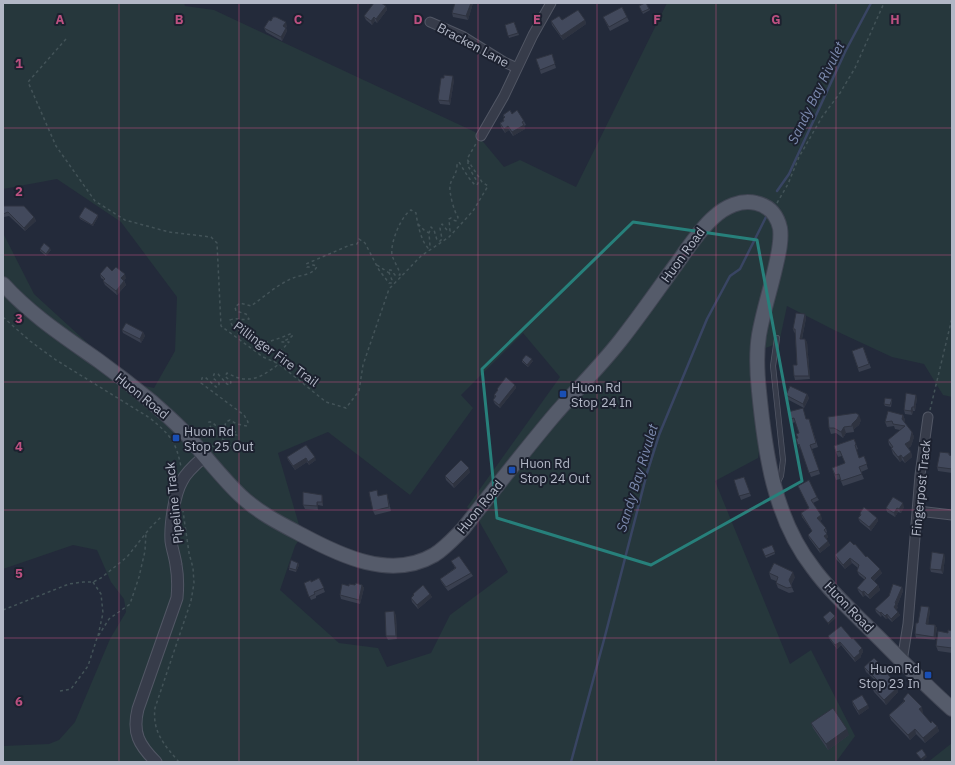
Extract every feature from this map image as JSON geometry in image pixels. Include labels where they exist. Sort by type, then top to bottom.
[{"type":"main road","name":"Huon Road","points":[[3,284],[41,320],[100,362],[165,413],[186,434],[206,450],[230,485],[251,504],[284,525],[340,554],[367,563],[391,566],[416,562],[433,556],[447,545],[463,529],[552,418],[603,362],[624,336],[698,234],[711,220],[728,207],[748,201],[761,204],[773,212],[780,227],[780,243],[759,334],[756,370],[765,444],[774,486],[784,516],[795,540],[811,566],[837,596],[902,661],[951,706]]},
{"type":"street","name":"Bracken Lane","points":[[481,136],[504,96],[551,3]]},
{"type":"street","name":"Bracken Lane","points":[[430,22],[462,36],[504,62],[517,68]]},
{"type":"street","name":"Fingerpost Track","points":[[902,661],[908,624],[920,475],[928,417]]},
{"type":"street","points":[[156,762],[140,744],[135,729],[135,720],[177,598],[178,580],[171,541],[178,512],[179,488],[182,480],[206,450]]},
{"type":"street","points":[[918,510],[952,515]]},
{"type":"lane","points":[[774,486],[779,482],[783,470],[773,366],[777,338]]},
{"type":"path","points":[[773,212],[788,184],[799,157],[814,130],[840,93],[855,68],[884,3]]},
{"type":"path","name":"Pillinger Fire Trail","points":[[66,39],[28,82],[56,146],[95,201],[125,220],[169,232],[211,238],[217,243],[221,326],[263,357],[279,364],[326,402],[346,408],[359,391],[362,364],[389,289],[421,256],[449,237],[474,211],[488,186],[482,182],[467,159]]},
{"type":"path","points":[[388,273],[388,270],[391,270],[395,275],[400,275],[395,265],[392,252],[397,228],[408,212],[411,210],[416,213],[417,223],[423,240],[428,248],[430,246],[429,233],[431,227],[434,230],[437,240],[440,241],[442,239],[440,228],[442,224],[447,230],[450,231],[449,219],[450,218],[457,221],[458,217],[455,212],[450,186],[457,172],[457,165],[460,162],[465,174],[475,185],[478,183],[468,166],[467,159],[481,136]]},
{"type":"path","points":[[417,223],[429,233]]},
{"type":"path","points":[[274,362],[277,354],[289,342],[282,342],[293,335],[290,334],[266,342],[257,343],[245,340],[233,328],[230,320],[235,318],[245,320],[249,319],[246,314],[236,311],[235,307],[240,303],[251,306],[292,278],[313,272],[316,269],[317,266],[313,265],[307,267],[306,264],[357,244],[360,239],[365,243],[376,264],[389,283],[392,282],[388,273],[376,264]]},
{"type":"path","name":"Pipeline Track","points":[[3,317],[30,341],[56,360],[150,418],[164,430],[172,439],[177,448],[182,480]]},
{"type":"path","points":[[928,417],[952,318]]},
{"type":"path","points":[[206,450],[216,448],[222,449],[231,445],[215,434],[209,422],[212,422],[219,430],[234,435],[237,435],[237,433],[225,425],[226,422],[230,420],[237,424],[247,426],[248,422],[244,415],[201,383],[202,378],[205,377],[216,387],[219,386],[219,383],[213,378],[214,374],[218,374],[227,384],[230,385],[231,382],[225,376],[227,373],[239,379],[249,380],[264,374],[279,364]]},
{"type":"path","points":[[3,610],[69,584],[93,582],[101,578],[127,556],[146,532],[162,516],[178,512]]},
{"type":"path","name":"Pipeline Track","points":[[178,512],[193,568],[194,583],[191,601],[155,708],[154,720],[162,741],[179,762]]},
{"type":"path","points":[[97,638],[109,619],[130,604],[139,577],[145,551],[146,532]]},
{"type":"path","points":[[60,691],[71,689],[88,666],[97,638],[103,613],[101,594],[93,582]]},
{"type":"highlighted area","points":[[633,222],[757,240],[802,481],[651,565],[497,518],[482,369]]},
{"type":"shaded area","points":[[3,3],[184,3],[185,6],[214,10],[475,132],[504,167],[520,160],[576,187],[667,3],[952,3],[952,397],[943,395],[924,364],[892,357],[787,306],[779,343],[757,351],[763,429],[758,458],[715,481],[790,664],[811,650],[855,736],[836,762],[3,762],[3,746],[49,744],[59,740],[75,722],[110,639],[126,612],[124,599],[111,582],[97,550],[73,545],[3,569],[3,233],[34,294],[94,349],[127,382],[154,388],[175,351],[177,297],[121,222],[57,179],[3,189]],"holes":[[[523,333],[560,377],[467,507],[475,514],[508,572],[450,615],[431,653],[387,667],[378,648],[339,643],[280,590],[295,546],[302,535],[278,453],[328,432],[410,495],[473,408],[461,395]]]},
{"type":"shaded area","points":[[952,743],[952,762],[928,762]]},
{"type":"building","points":[[374,3],[381,3],[386,6],[376,19],[374,17],[371,21],[364,16]]},
{"type":"building","points":[[455,3],[471,3],[466,16],[452,13]]},
{"type":"building","points":[[645,3],[649,9],[642,12],[639,6]]},
{"type":"building","points":[[622,7],[627,17],[609,27],[603,17]]},
{"type":"building","points":[[578,10],[585,20],[561,36],[551,21],[559,16],[562,20]]},
{"type":"building","points":[[273,17],[286,22],[283,26],[286,28],[281,37],[264,28]]},
{"type":"building","points":[[514,22],[518,33],[508,36],[505,25]]},
{"type":"building","points":[[552,54],[555,64],[540,70],[536,59]]},
{"type":"building","points":[[444,75],[453,76],[449,101],[438,100],[441,78],[444,78]]},
{"type":"building","points":[[510,110],[512,114],[517,110],[524,121],[522,122],[524,125],[512,132],[508,126],[504,129],[500,123],[504,121],[503,119],[505,117],[503,115]]},
{"type":"building","points":[[3,206],[24,206],[34,217],[24,228],[8,212],[3,214]]},
{"type":"building","points":[[85,207],[98,215],[92,225],[79,217]]},
{"type":"building","points":[[44,243],[50,248],[46,254],[40,249]]},
{"type":"building","points":[[107,266],[112,271],[116,267],[125,274],[121,278],[124,281],[116,291],[103,281],[105,279],[100,274]]},
{"type":"building","points":[[796,313],[805,314],[800,339],[805,339],[809,376],[794,376],[793,365],[797,365],[795,329],[793,329]]},
{"type":"building","points":[[126,323],[143,332],[140,339],[122,330]]},
{"type":"building","points":[[863,347],[869,364],[858,368],[852,351]]},
{"type":"building","points":[[526,355],[532,359],[527,365],[522,360]]},
{"type":"building","points":[[506,377],[515,385],[499,405],[493,400],[496,396],[494,395]]},
{"type":"building","points":[[790,386],[807,394],[803,404],[786,395]]},
{"type":"building","points":[[906,393],[916,395],[914,407],[912,407],[911,411],[904,410]]},
{"type":"building","points":[[885,398],[892,399],[890,405],[884,404]]},
{"type":"building","points":[[803,408],[806,419],[809,419],[816,443],[810,445],[819,470],[809,473],[796,439],[798,438],[796,434],[799,433],[794,418],[790,419],[788,412]]},
{"type":"building","points":[[888,411],[903,415],[902,419],[912,432],[910,441],[905,444],[911,452],[903,458],[901,455],[898,457],[891,448],[893,447],[888,440],[905,426],[893,424],[892,421],[885,422]]},
{"type":"building","points":[[856,413],[859,415],[852,426],[844,427],[841,432],[834,428],[829,428],[828,417]]},
{"type":"building","points":[[854,439],[859,458],[864,456],[867,464],[859,467],[862,474],[841,481],[839,474],[835,475],[832,468],[845,463],[840,451],[836,452],[834,446]]},
{"type":"building","points":[[306,445],[315,457],[308,462],[306,458],[293,466],[287,457]]},
{"type":"building","points":[[940,452],[949,453],[949,455],[952,456],[952,469],[937,467]]},
{"type":"building","points":[[461,460],[469,468],[453,484],[445,476]]},
{"type":"building","points":[[744,477],[750,493],[739,496],[734,480]]},
{"type":"building","points":[[809,480],[817,497],[811,500],[821,515],[817,518],[826,528],[824,530],[827,534],[824,536],[828,541],[819,549],[808,535],[812,531],[801,513],[809,508],[798,486]]},
{"type":"building","points":[[377,490],[378,496],[387,494],[389,507],[373,511],[369,492]]},
{"type":"building","points":[[303,492],[322,495],[322,502],[317,502],[317,506],[303,505]]},
{"type":"building","points":[[893,497],[903,503],[894,513],[886,508]]},
{"type":"building","points":[[864,507],[877,518],[869,527],[858,518]]},
{"type":"building","points":[[850,541],[854,545],[855,544],[866,557],[867,556],[880,569],[871,578],[878,585],[868,595],[864,591],[862,592],[857,588],[866,578],[857,571],[859,565],[850,558],[843,565],[835,555]]},
{"type":"building","points":[[772,545],[775,552],[765,556],[762,549]]},
{"type":"building","points":[[932,552],[944,554],[941,570],[930,569]]},
{"type":"building","points":[[459,556],[471,573],[446,587],[440,579],[456,568],[451,561]]},
{"type":"building","points":[[291,560],[298,563],[296,570],[289,568]]},
{"type":"building","points":[[774,563],[793,572],[789,580],[792,587],[787,588],[776,583],[778,577],[769,573]]},
{"type":"building","points":[[319,578],[324,588],[314,592],[315,594],[309,597],[304,583],[311,580],[311,582]]},
{"type":"building","points":[[356,583],[362,585],[359,600],[340,595],[342,584],[349,586],[349,584],[355,585]]},
{"type":"building","points":[[893,584],[902,587],[894,607],[898,612],[891,619],[887,614],[885,616],[875,609],[889,596]]},
{"type":"building","points":[[423,585],[430,594],[417,605],[411,598],[414,595],[413,594]]},
{"type":"building","points":[[921,606],[929,607],[926,624],[935,625],[934,637],[915,634],[916,623],[918,623]]},
{"type":"building","points":[[394,611],[396,636],[386,636],[385,612]]},
{"type":"building","points":[[830,611],[835,616],[828,623],[823,617]]},
{"type":"building","points":[[841,626],[862,648],[859,651],[860,653],[854,658],[840,642],[835,645],[828,636]]},
{"type":"building","points":[[948,630],[952,631],[952,648],[936,646],[938,631],[948,633]]},
{"type":"building","points":[[874,658],[894,681],[893,683],[897,688],[884,700],[872,687],[878,681],[864,667]]},
{"type":"building","points":[[908,693],[922,707],[919,709],[931,723],[932,721],[937,726],[923,738],[915,729],[908,735],[889,715],[905,701],[903,699]]},
{"type":"building","points":[[862,695],[868,705],[858,711],[852,701]]},
{"type":"building","points":[[833,708],[847,729],[826,744],[811,723]]},
{"type":"building","points":[[922,749],[926,755],[921,759],[916,753]]},
{"type":"waterway","name":"Sandy Bay Rivulet","points":[[777,191],[789,174],[845,52],[871,3]]},
{"type":"waterway","name":"Sandy Bay Rivulet","points":[[571,762],[647,473],[659,435],[707,319],[730,276],[740,269],[766,217]]},
{"type":"place","name":"Huon Rd Stop 24 In","points":[[563,394]]},
{"type":"place","name":"Huon Rd Stop 25 Out","points":[[176,438]]},
{"type":"place","name":"Huon Rd Stop 24 Out","points":[[512,470]]},
{"type":"place","name":"Huon Rd Stop 23 In","points":[[928,675]]}]
